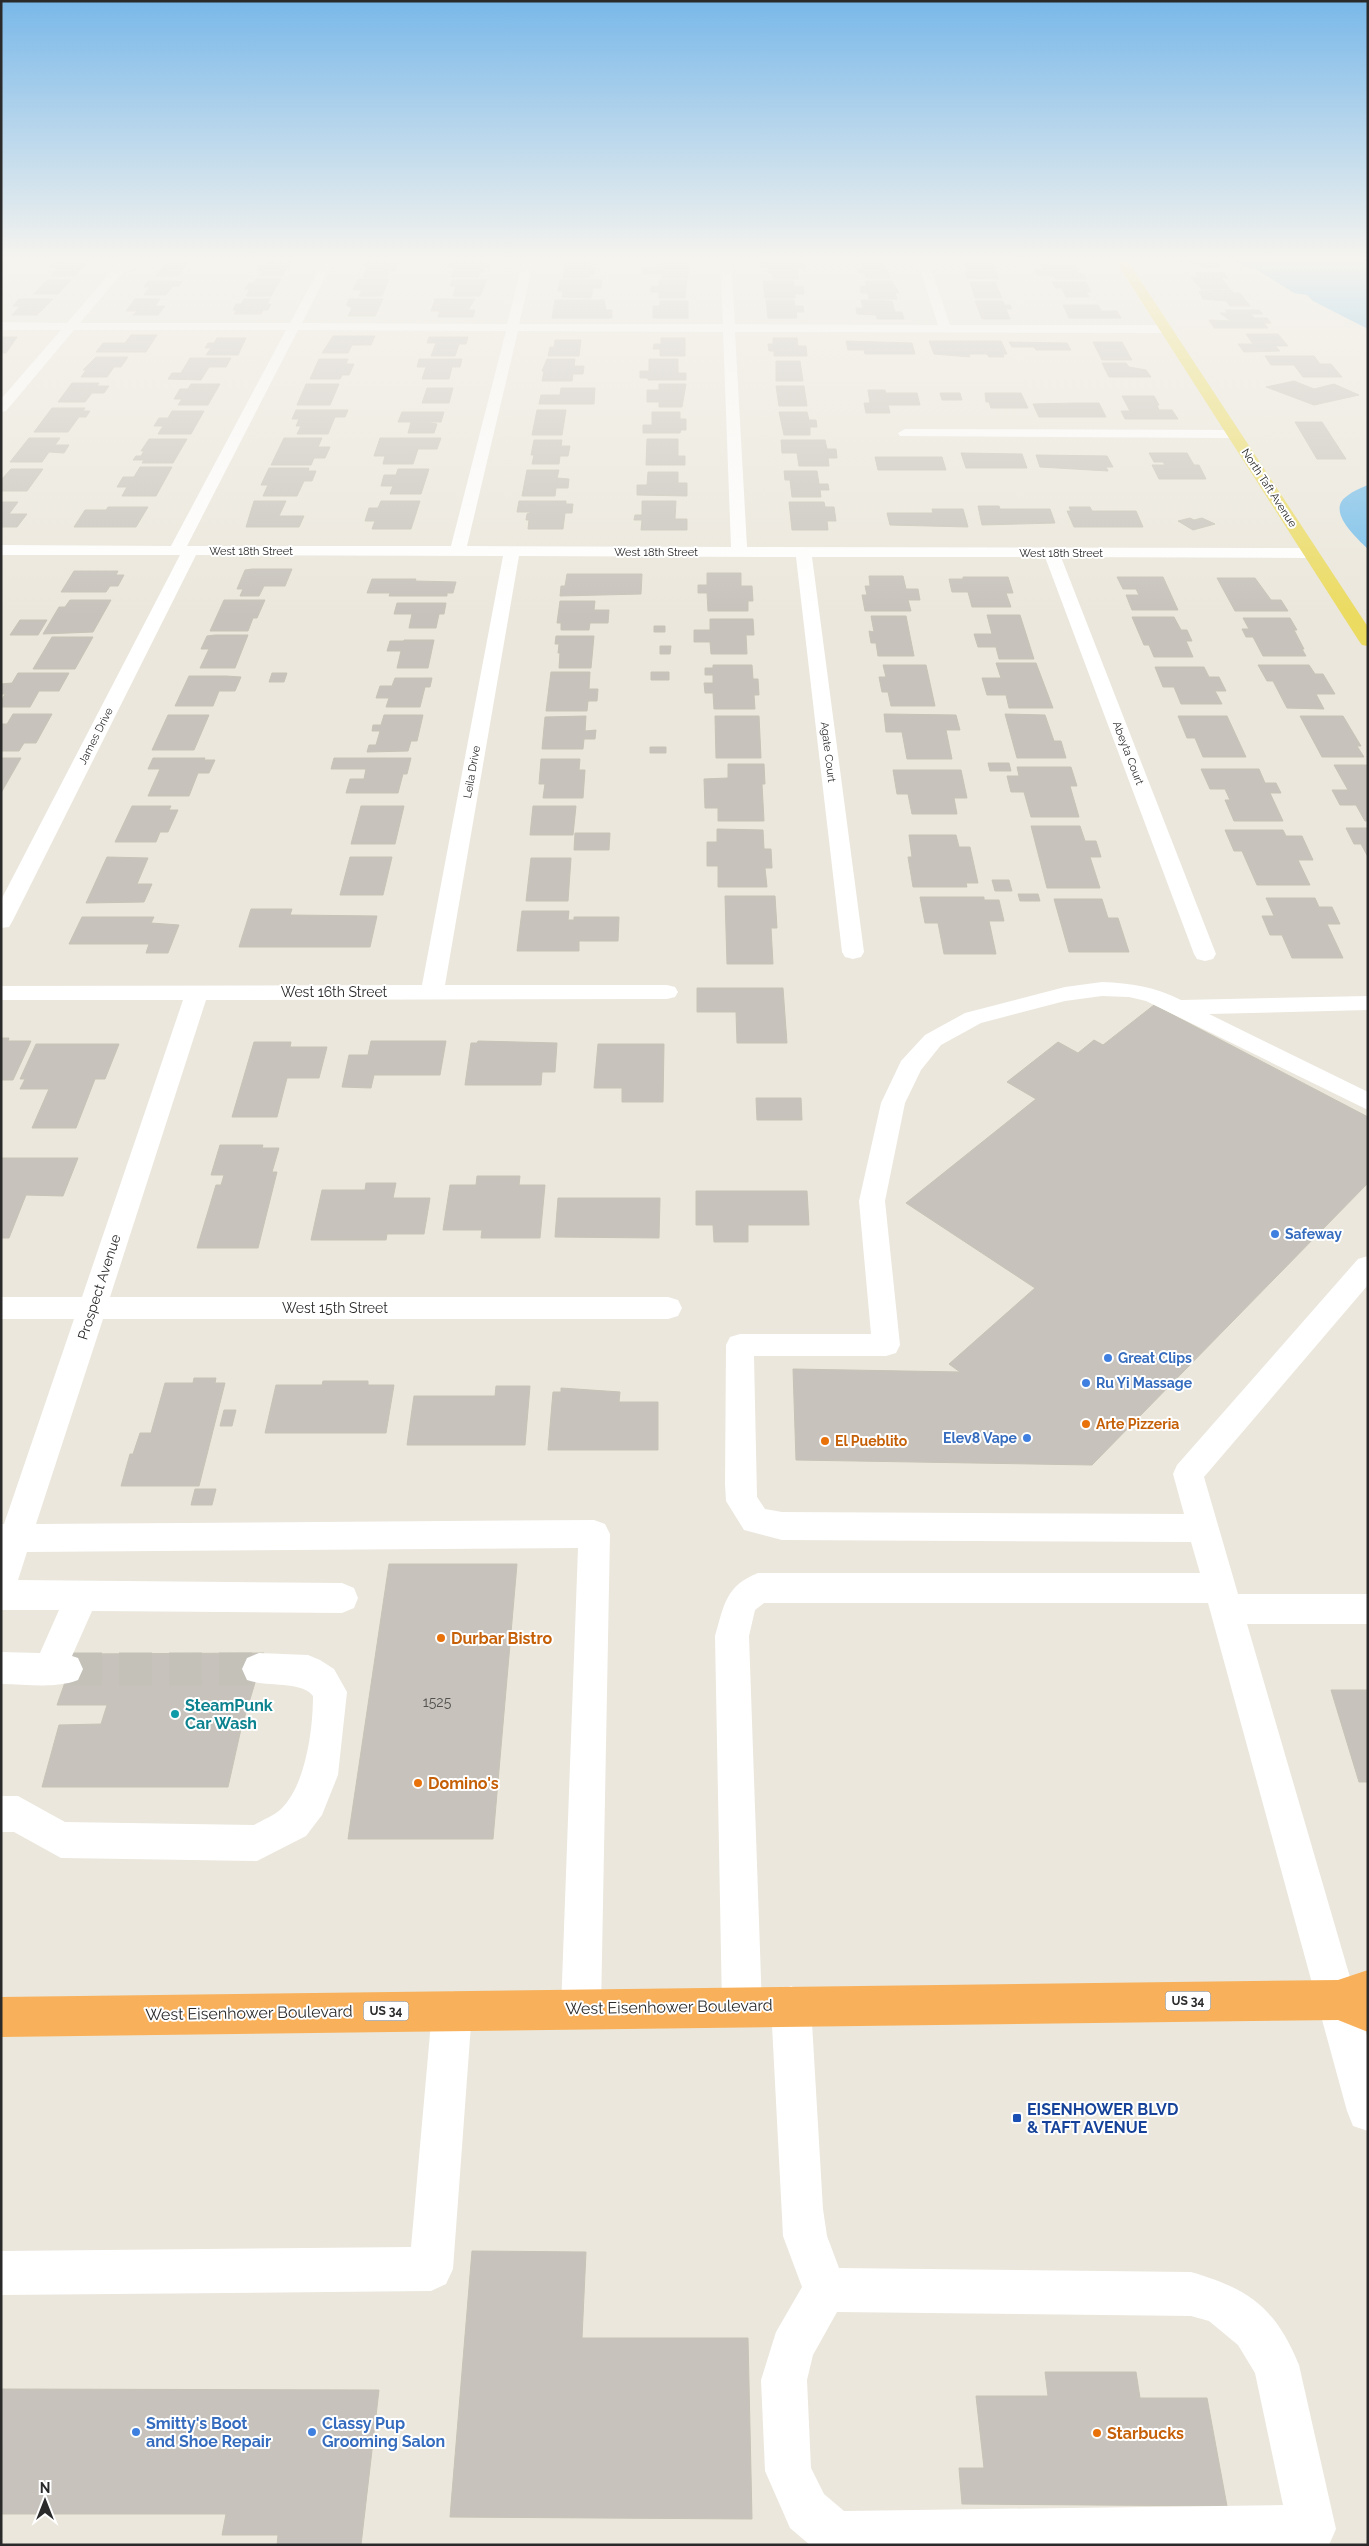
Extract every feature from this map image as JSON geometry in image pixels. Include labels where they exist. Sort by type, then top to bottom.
[{"type":"highway","name":"West Eisenhower Boulevard","points":[[1,2017],[1358,2000]]},
{"type":"main road","name":"North Taft Avenue","points":[[1198,379],[1368,641]]},
{"type":"street","points":[[1,408],[26,379]]},
{"type":"street","name":"James Drive","points":[[1,922],[267,379]]},
{"type":"street","points":[[458,551],[500,379]]},
{"type":"street","points":[[731,379],[739,552]]},
{"type":"street","points":[[905,433],[1234,434]]},
{"type":"street","name":"West 18th Street","points":[[1,550],[1310,553]]},
{"type":"street","name":"Leila Drive","points":[[432,992],[512,551]]},
{"type":"street","name":"Agate Court","points":[[802,552],[853,952]]},
{"type":"street","name":"Abeyta Court","points":[[1051,553],[1205,954]]},
{"type":"street","points":[[1203,1528],[782,1526],[754,1520],[742,1502],[740,1484],[740,1345],[886,1345],[872,1201],[893,1103],[910,1067],[933,1040],[973,1018],[1065,994],[1102,989],[1129,990],[1154,996],[1368,1102]]},
{"type":"street","name":"West 16th Street","points":[[1,992],[667,992]]},
{"type":"street","name":"Prospect Avenue","points":[[1,1582],[8,1538],[92,1308],[197,992]]},
{"type":"street","points":[[1176,1007],[1368,1003]]},
{"type":"street","points":[[1368,1266],[1188,1474],[1222,1598],[1358,2000],[1368,2112]]},
{"type":"street","name":"West 15th Street","points":[[1,1308],[668,1308]]},
{"type":"street","points":[[8,1538],[594,1534],[580,2009]]},
{"type":"street","points":[[742,2007],[732,1636],[741,1602],[758,1588],[1222,1598],[1368,1609]]},
{"type":"street","points":[[1,1595],[342,1598]]},
{"type":"street","points":[[1,1668],[59,1670],[82,1596]]},
{"type":"street","points":[[1,1814],[18,1814],[61,1840],[257,1843],[293,1823],[309,1802],[320,1775],[330,1705],[330,1692],[322,1680],[308,1671],[259,1669]]},
{"type":"street","points":[[791,2006],[805,2236],[825,2290],[792,2348],[784,2380],[788,2471],[807,2512],[835,2535],[1312,2529],[1276,2364],[1254,2329],[1221,2303],[1191,2294],[825,2290]]},
{"type":"street","points":[[1,2273],[431,2269],[452,2011]]},
{"type":"water","points":[[1368,485],[1368,549],[1351,532],[1341,517],[1340,509],[1341,502],[1347,496]]},
{"type":"building","points":[[168,379],[202,379],[201,380]]},
{"type":"building","points":[[542,379],[572,379],[572,381],[542,381]]},
{"type":"building","points":[[648,379],[686,379],[686,380]]},
{"type":"building","points":[[776,379],[803,379],[803,381],[776,381]]},
{"type":"building","points":[[1294,381],[1314,389],[1334,384],[1359,395],[1314,405],[1266,387]]},
{"type":"building","points":[[72,383],[99,383],[97,386],[109,386],[104,393],[92,393],[85,402],[58,402]]},
{"type":"building","points":[[191,384],[220,384],[208,405],[178,405],[182,399],[174,399],[180,389],[188,389]]},
{"type":"building","points":[[306,384],[339,384],[330,405],[297,405]]},
{"type":"building","points":[[659,384],[686,384],[682,407],[659,407],[659,402],[647,402],[647,390],[659,390]]},
{"type":"building","points":[[776,386],[804,386],[807,406],[779,406]]},
{"type":"building","points":[[427,388],[453,388],[449,403],[422,403]]},
{"type":"building","points":[[561,388],[595,388],[594,404],[539,404],[541,395],[560,395]]},
{"type":"building","points":[[868,390],[885,390],[886,393],[917,393],[920,405],[888,405],[890,413],[866,413],[864,403],[870,403]]},
{"type":"building","points":[[940,393],[960,393],[962,400],[942,400]]},
{"type":"building","points":[[985,393],[1021,393],[1028,408],[991,408],[989,402],[986,402]]},
{"type":"building","points":[[1122,396],[1154,396],[1159,405],[1157,405],[1159,410],[1172,410],[1178,419],[1125,419],[1121,411],[1130,411]]},
{"type":"building","points":[[1099,403],[1106,417],[1039,417],[1033,404]]},
{"type":"building","points":[[52,408],[85,408],[83,411],[90,411],[86,417],[79,417],[68,432],[34,432]]},
{"type":"building","points":[[296,410],[348,410],[345,417],[335,417],[328,434],[297,434],[301,426],[296,426],[299,419],[292,419]]},
{"type":"building","points":[[537,410],[566,410],[562,435],[532,435]]},
{"type":"building","points":[[172,411],[204,411],[191,434],[158,434],[163,426],[154,426],[159,418],[168,418]]},
{"type":"building","points":[[402,412],[444,412],[441,422],[426,422],[437,424],[434,433],[408,433],[411,422],[398,422]]},
{"type":"building","points":[[652,412],[680,412],[680,419],[686,419],[686,430],[681,430],[680,433],[643,433],[643,425],[652,425]]},
{"type":"building","points":[[779,412],[807,412],[809,420],[816,420],[817,427],[810,427],[810,435],[784,435]]},
{"type":"building","points":[[1295,422],[1322,422],[1346,459],[1317,459]]},
{"type":"building","points":[[29,438],[60,438],[55,445],[69,445],[64,453],[49,452],[42,462],[10,462]]},
{"type":"building","points":[[284,438],[322,438],[318,447],[330,447],[325,458],[314,458],[311,465],[271,465]]},
{"type":"building","points":[[380,438],[441,438],[437,449],[418,449],[413,464],[383,464],[385,456],[374,456]]},
{"type":"building","points":[[149,439],[187,439],[173,463],[142,463],[144,460],[133,460],[136,456],[141,456],[144,451],[141,451]]},
{"type":"building","points":[[647,439],[678,439],[678,456],[685,456],[685,465],[646,465]]},
{"type":"building","points":[[534,440],[562,440],[561,446],[570,446],[568,456],[560,456],[559,464],[532,464],[534,455],[531,455]]},
{"type":"building","points":[[781,440],[825,440],[827,449],[836,449],[837,458],[828,458],[829,466],[799,466],[797,453],[782,453]]},
{"type":"building","points":[[961,453],[1022,454],[1027,468],[966,468]]},
{"type":"building","points":[[1149,453],[1187,453],[1194,465],[1199,465],[1206,479],[1159,479],[1152,465],[1165,465],[1163,462],[1154,462]]},
{"type":"building","points":[[1036,455],[1107,456],[1113,467],[1106,467],[1108,471],[1040,467]]},
{"type":"building","points":[[875,457],[942,457],[946,470],[878,470]]},
{"type":"building","points":[[140,467],[172,467],[156,496],[122,496],[127,487],[117,487],[123,477],[134,477]]},
{"type":"building","points":[[269,468],[309,468],[308,471],[316,471],[312,481],[304,481],[297,496],[263,496],[268,485],[261,485]]},
{"type":"building","points":[[11,469],[43,469],[27,491],[1,491],[1,480]]},
{"type":"building","points":[[398,469],[429,469],[421,494],[390,494],[393,486],[381,486],[384,475],[396,475]]},
{"type":"building","points":[[527,470],[559,470],[557,478],[569,479],[568,488],[556,488],[555,496],[522,496]]},
{"type":"building","points":[[784,471],[817,471],[819,484],[828,484],[829,490],[820,490],[821,497],[792,497],[790,480],[785,480]]},
{"type":"building","points":[[648,472],[678,472],[678,483],[687,483],[687,496],[637,495],[637,485],[647,485]]},
{"type":"building","points":[[254,501],[286,501],[279,516],[304,516],[299,527],[246,527]]},
{"type":"building","points":[[381,501],[420,501],[411,529],[372,529],[375,521],[365,521],[369,508],[378,508]]},
{"type":"building","points":[[519,501],[566,501],[566,504],[573,504],[572,513],[565,513],[563,529],[528,529],[529,520],[526,520],[527,514],[531,512],[517,512]]},
{"type":"building","points":[[642,501],[676,501],[675,519],[687,519],[687,530],[641,530],[642,520],[634,520],[635,515],[642,515]]},
{"type":"building","points":[[1,502],[18,502],[9,514],[27,514],[17,527],[1,527]]},
{"type":"building","points":[[789,502],[824,502],[825,507],[834,507],[836,521],[827,521],[828,530],[792,530]]},
{"type":"building","points":[[978,506],[999,506],[1000,509],[1050,509],[1055,523],[982,525]]},
{"type":"building","points":[[108,507],[148,507],[136,527],[74,527],[85,510],[106,510]]},
{"type":"building","points":[[1069,507],[1090,507],[1092,511],[1136,511],[1143,527],[1074,527],[1067,511],[1071,511]]},
{"type":"building","points":[[932,509],[963,509],[968,527],[890,525],[887,513],[933,513]]},
{"type":"building","points":[[1190,518],[1194,520],[1202,518],[1215,524],[1193,530],[1178,521]]},
{"type":"building","points":[[292,569],[285,586],[264,586],[259,596],[240,596],[243,589],[237,589],[245,570]]},
{"type":"building","points":[[74,571],[118,571],[116,575],[124,575],[118,586],[110,586],[106,592],[61,592]]},
{"type":"building","points":[[707,573],[741,573],[741,586],[752,586],[753,601],[748,601],[748,611],[708,611],[707,593],[698,593],[698,585],[707,585]]},
{"type":"building","points":[[567,574],[642,574],[641,594],[560,596],[561,586],[565,586]]},
{"type":"building","points":[[869,576],[903,576],[906,589],[918,589],[920,600],[908,600],[911,611],[865,611],[862,595],[867,595],[865,586],[870,586]]},
{"type":"building","points":[[963,577],[1008,577],[1013,593],[1006,593],[1011,607],[972,607],[968,592],[952,592],[949,579],[963,579]]},
{"type":"building","points":[[1117,577],[1163,577],[1178,610],[1132,610],[1126,595],[1139,595],[1136,589],[1123,589]]},
{"type":"building","points":[[1217,578],[1255,578],[1271,600],[1281,600],[1288,611],[1235,611]]},
{"type":"building","points":[[372,579],[416,579],[415,581],[456,582],[453,593],[447,593],[447,596],[389,596],[390,593],[367,593]]},
{"type":"building","points":[[70,600],[111,600],[93,632],[43,634],[59,607],[65,607]]},
{"type":"building","points":[[224,600],[265,600],[257,618],[253,618],[248,631],[210,631]]},
{"type":"building","points":[[560,601],[595,601],[594,610],[609,610],[608,623],[590,623],[589,630],[561,630],[561,623],[557,623]]},
{"type":"building","points":[[397,603],[446,603],[444,614],[439,614],[436,628],[409,628],[412,614],[394,614]]},
{"type":"building","points":[[987,615],[1020,615],[1034,659],[999,659],[996,647],[978,647],[974,634],[992,634]]},
{"type":"building","points":[[871,616],[906,616],[914,656],[878,656],[876,643],[871,643],[869,631],[874,632]]},
{"type":"building","points":[[1132,617],[1174,617],[1181,630],[1187,630],[1192,641],[1186,641],[1193,657],[1154,657],[1149,645],[1144,645]]},
{"type":"building","points":[[1243,618],[1290,618],[1297,630],[1294,630],[1306,656],[1263,656],[1253,637],[1246,637],[1242,629],[1249,629]]},
{"type":"building","points":[[710,619],[753,619],[754,635],[746,635],[747,654],[711,654],[710,642],[694,642],[694,630],[710,630]]},
{"type":"building","points":[[20,620],[47,620],[38,635],[10,635]]},
{"type":"building","points":[[654,626],[665,626],[665,632],[654,632]]},
{"type":"building","points":[[248,635],[235,668],[200,668],[209,649],[201,649],[207,636]]},
{"type":"building","points":[[556,636],[594,636],[591,668],[559,668],[560,653],[558,653],[559,644],[555,644]]},
{"type":"building","points":[[52,637],[93,637],[75,669],[33,669]]},
{"type":"building","points":[[434,640],[428,668],[397,668],[401,651],[387,651],[390,641]]},
{"type":"building","points":[[660,646],[671,646],[670,654],[660,654]]},
{"type":"building","points":[[996,663],[1036,663],[1053,708],[1009,708],[1006,695],[987,695],[982,678],[1001,678]]},
{"type":"building","points":[[713,665],[752,665],[753,679],[758,679],[759,695],[754,695],[755,709],[714,709],[713,693],[705,693],[704,683],[713,683],[713,675],[705,675],[705,668],[713,668]]},
{"type":"building","points":[[883,665],[926,665],[935,706],[891,706],[888,692],[882,692],[879,677],[886,677]]},
{"type":"building","points":[[1258,665],[1309,665],[1315,674],[1323,674],[1335,694],[1316,694],[1324,709],[1287,708],[1273,681],[1267,681]]},
{"type":"building","points":[[1155,667],[1204,667],[1209,677],[1219,677],[1226,691],[1215,691],[1222,704],[1181,704],[1174,687],[1163,687]]},
{"type":"building","points":[[551,672],[590,672],[589,689],[598,689],[597,701],[588,701],[587,711],[546,711]]},
{"type":"building","points":[[651,672],[669,672],[669,680],[651,680]]},
{"type":"building","points":[[18,673],[69,673],[59,691],[39,691],[30,707],[1,707],[1,701],[5,694],[1,694],[1,684],[12,683]]},
{"type":"building","points":[[272,673],[287,673],[284,682],[269,682]]},
{"type":"building","points":[[189,676],[241,677],[235,691],[219,691],[213,706],[175,706]]},
{"type":"building","points":[[395,678],[432,678],[430,687],[425,687],[420,707],[386,707],[389,698],[376,698],[380,686],[392,686]]},
{"type":"building","points":[[13,714],[52,714],[36,743],[24,743],[19,751],[1,751],[1,724],[7,724]]},
{"type":"building","points":[[884,714],[956,715],[960,730],[946,730],[952,759],[907,759],[902,732],[886,732]]},
{"type":"building","points":[[1005,714],[1045,715],[1054,741],[1061,741],[1066,758],[1017,758]]},
{"type":"building","points":[[168,715],[209,715],[194,750],[152,750]]},
{"type":"building","points":[[384,715],[423,715],[417,741],[411,741],[408,751],[367,752],[369,745],[376,745],[380,731],[372,731],[373,725],[381,725]]},
{"type":"building","points":[[586,716],[585,731],[596,730],[595,739],[584,739],[583,749],[542,749],[545,717]]},
{"type":"building","points":[[715,716],[759,716],[761,758],[716,758]]},
{"type":"building","points":[[1178,716],[1227,716],[1246,757],[1203,757],[1195,738],[1187,738]]},
{"type":"building","points":[[1300,716],[1343,716],[1361,746],[1357,746],[1364,757],[1322,757]]},
{"type":"building","points":[[650,747],[666,747],[666,753],[650,753]]},
{"type":"building","points":[[1,758],[21,758],[1,793]]},
{"type":"building","points":[[153,758],[205,758],[204,760],[215,760],[209,773],[198,773],[189,796],[148,796],[160,769],[148,769]]},
{"type":"building","points":[[334,758],[411,758],[407,774],[403,774],[398,793],[346,793],[350,779],[364,779],[366,769],[331,769]]},
{"type":"building","points":[[541,759],[580,759],[579,770],[585,770],[583,798],[543,798],[545,784],[539,784]]},
{"type":"building","points":[[988,763],[1009,763],[1011,771],[990,771]]},
{"type":"building","points":[[728,764],[764,764],[765,784],[762,784],[764,821],[718,821],[718,808],[705,808],[704,779],[728,778]]},
{"type":"building","points":[[1334,765],[1368,765],[1368,821],[1365,821],[1356,805],[1340,805],[1332,790],[1348,790]]},
{"type":"building","points":[[1017,767],[1071,767],[1077,786],[1070,786],[1079,817],[1031,817],[1024,792],[1011,792],[1007,776],[1019,776]]},
{"type":"building","points":[[1201,769],[1259,769],[1265,783],[1276,783],[1281,793],[1270,793],[1283,821],[1234,821],[1225,800],[1230,800],[1225,789],[1210,789]]},
{"type":"building","points":[[893,770],[961,770],[967,798],[954,798],[957,814],[912,814],[908,794],[897,794]]},
{"type":"building","points":[[132,806],[171,806],[169,810],[178,810],[168,832],[160,832],[156,842],[115,842]]},
{"type":"building","points":[[361,806],[404,806],[395,844],[351,844]]},
{"type":"building","points":[[533,806],[576,806],[573,835],[530,835]]},
{"type":"building","points":[[1031,826],[1080,826],[1085,841],[1096,841],[1101,857],[1090,857],[1100,888],[1047,888]]},
{"type":"building","points":[[1346,828],[1368,828],[1368,857],[1361,844],[1354,844]]},
{"type":"building","points":[[717,829],[763,830],[764,849],[771,849],[772,868],[765,868],[767,887],[718,887],[718,866],[707,866],[707,842],[717,842]]},
{"type":"building","points":[[1225,830],[1283,830],[1286,836],[1302,836],[1313,860],[1298,860],[1310,885],[1257,885],[1242,851],[1234,851]]},
{"type":"building","points":[[575,833],[610,833],[609,850],[574,850]]},
{"type":"building","points":[[909,835],[956,835],[959,847],[970,847],[978,883],[966,883],[967,887],[913,887],[908,857],[912,857]]},
{"type":"building","points":[[107,857],[148,858],[137,884],[152,884],[144,902],[86,903]]},
{"type":"building","points":[[350,857],[392,857],[383,895],[340,895]]},
{"type":"building","points":[[531,858],[571,858],[568,901],[526,901]]},
{"type":"building","points":[[992,880],[1009,880],[1012,891],[995,891]]},
{"type":"building","points":[[1018,894],[1038,894],[1040,901],[1020,901]]},
{"type":"building","points":[[725,896],[775,896],[777,928],[771,928],[773,964],[727,964]]},
{"type":"building","points":[[920,897],[984,897],[984,900],[999,900],[1004,921],[989,921],[996,954],[944,954],[938,923],[925,923]]},
{"type":"building","points":[[1266,898],[1315,898],[1319,907],[1332,907],[1340,924],[1327,924],[1343,958],[1292,958],[1282,935],[1270,935],[1262,916],[1274,916]]},
{"type":"building","points":[[1054,899],[1102,899],[1108,918],[1118,918],[1129,952],[1069,952]]},
{"type":"building","points":[[251,909],[292,909],[290,915],[377,916],[370,947],[239,947]]},
{"type":"building","points":[[522,911],[569,911],[568,920],[574,920],[574,917],[619,917],[618,941],[579,941],[579,951],[517,951]]},
{"type":"building","points":[[82,917],[154,917],[151,923],[179,925],[168,953],[146,953],[149,944],[69,944]]},
{"type":"building","points":[[697,988],[783,988],[787,1043],[737,1043],[736,1012],[697,1012]]},
{"type":"building","points":[[1154,1005],[1368,1117],[1368,1183],[1092,1465],[796,1460],[793,1369],[960,1372],[949,1364],[1035,1288],[906,1203],[1036,1099],[1007,1082],[1058,1042],[1078,1053],[1094,1040],[1103,1045]]},
{"type":"building","points":[[1,1038],[9,1038],[8,1041],[31,1041],[13,1080],[1,1080]]},
{"type":"building","points":[[371,1041],[446,1041],[440,1075],[374,1075],[371,1088],[342,1087],[349,1055],[368,1055]]},
{"type":"building","points":[[478,1041],[557,1043],[555,1072],[542,1072],[541,1085],[465,1085],[471,1043],[477,1043]]},
{"type":"building","points":[[254,1042],[291,1042],[290,1047],[327,1047],[319,1078],[287,1078],[277,1117],[232,1117]]},
{"type":"building","points":[[36,1044],[119,1044],[105,1079],[95,1079],[76,1128],[32,1128],[49,1089],[20,1089],[25,1079],[20,1079]]},
{"type":"building","points":[[598,1044],[664,1044],[663,1102],[622,1102],[622,1088],[594,1088]]},
{"type":"building","points":[[756,1098],[801,1098],[802,1120],[757,1120]]},
{"type":"building","points":[[220,1145],[263,1145],[262,1148],[279,1148],[272,1172],[277,1172],[258,1248],[197,1248],[216,1185],[221,1185],[224,1175],[211,1175]]},
{"type":"building","points":[[1,1158],[78,1158],[63,1196],[26,1195],[9,1238],[1,1238]]},
{"type":"building","points":[[477,1176],[520,1176],[519,1185],[545,1185],[540,1238],[481,1238],[482,1230],[443,1230],[450,1185],[476,1185]]},
{"type":"building","points":[[366,1183],[396,1183],[393,1198],[430,1198],[424,1234],[387,1234],[386,1240],[311,1240],[322,1190],[365,1190]]},
{"type":"building","points":[[696,1191],[807,1191],[809,1225],[748,1225],[748,1242],[714,1242],[713,1225],[696,1225]]},
{"type":"building","points":[[558,1198],[660,1198],[659,1238],[555,1237]]},
{"type":"building","points":[[194,1378],[216,1378],[215,1383],[225,1383],[199,1486],[121,1486],[130,1454],[133,1454],[140,1433],[151,1433],[165,1383],[193,1383]]},
{"type":"building","points":[[323,1381],[368,1381],[368,1385],[394,1385],[386,1433],[265,1433],[276,1385],[322,1385]]},
{"type":"building","points":[[496,1386],[530,1386],[525,1445],[407,1445],[414,1396],[495,1396]]},
{"type":"building","points":[[561,1388],[620,1392],[619,1402],[658,1402],[658,1450],[548,1450],[553,1392],[561,1392]]},
{"type":"building","points":[[224,1410],[236,1410],[232,1426],[220,1426]]},
{"type":"building","points":[[195,1489],[216,1489],[212,1505],[191,1505]]},
{"type":"building","points":[[389,1564],[517,1564],[493,1839],[348,1839]]},
{"type":"building","name":"SteamPunk Car Wash","points":[[264,1653],[241,1729],[228,1787],[42,1787],[59,1725],[101,1724],[107,1705],[57,1705],[75,1654]]},
{"type":"building","points":[[1331,1690],[1368,1690],[1368,1782],[1359,1782]]},
{"type":"building","points":[[472,2251],[586,2252],[582,2338],[748,2338],[752,2519],[450,2517]]},
{"type":"building","name":"Starbucks","points":[[1045,2372],[1136,2372],[1140,2398],[1207,2398],[1227,2506],[962,2504],[959,2468],[984,2468],[976,2396],[1048,2396]]},
{"type":"building","points":[[1,2389],[379,2390],[361,2545],[277,2545],[278,2535],[222,2535],[226,2514],[1,2514]]},
{"type":"tunnel","points":[[69,1669],[259,1669]]},
{"type":"place","name":"Safeway","points":[[1275,1234]]},
{"type":"place","name":"Great Clips","points":[[1108,1358]]},
{"type":"place","name":"Ru Yi Massage","points":[[1086,1383]]},
{"type":"place","name":"Arte Pizzeria","points":[[1086,1424]]},
{"type":"place","name":"Elev8 Vape","points":[[1027,1438]]},
{"type":"place","name":"El Pueblito","points":[[825,1441]]},
{"type":"place","name":"Durbar Bistro","points":[[441,1638]]},
{"type":"place","name":"SteamPunk Car Wash","points":[[175,1714]]},
{"type":"place","name":"Domino's","points":[[418,1783]]},
{"type":"place","name":"EISENHOWER BLVD & TAFT AVENUE","points":[[1017,2118]]},
{"type":"place","name":"Smitty's Boot and Shoe Repair","points":[[136,2432]]},
{"type":"place","name":"Classy Pup Grooming Salon","points":[[312,2432]]},
{"type":"place","name":"Starbucks","points":[[1097,2433]]}]
